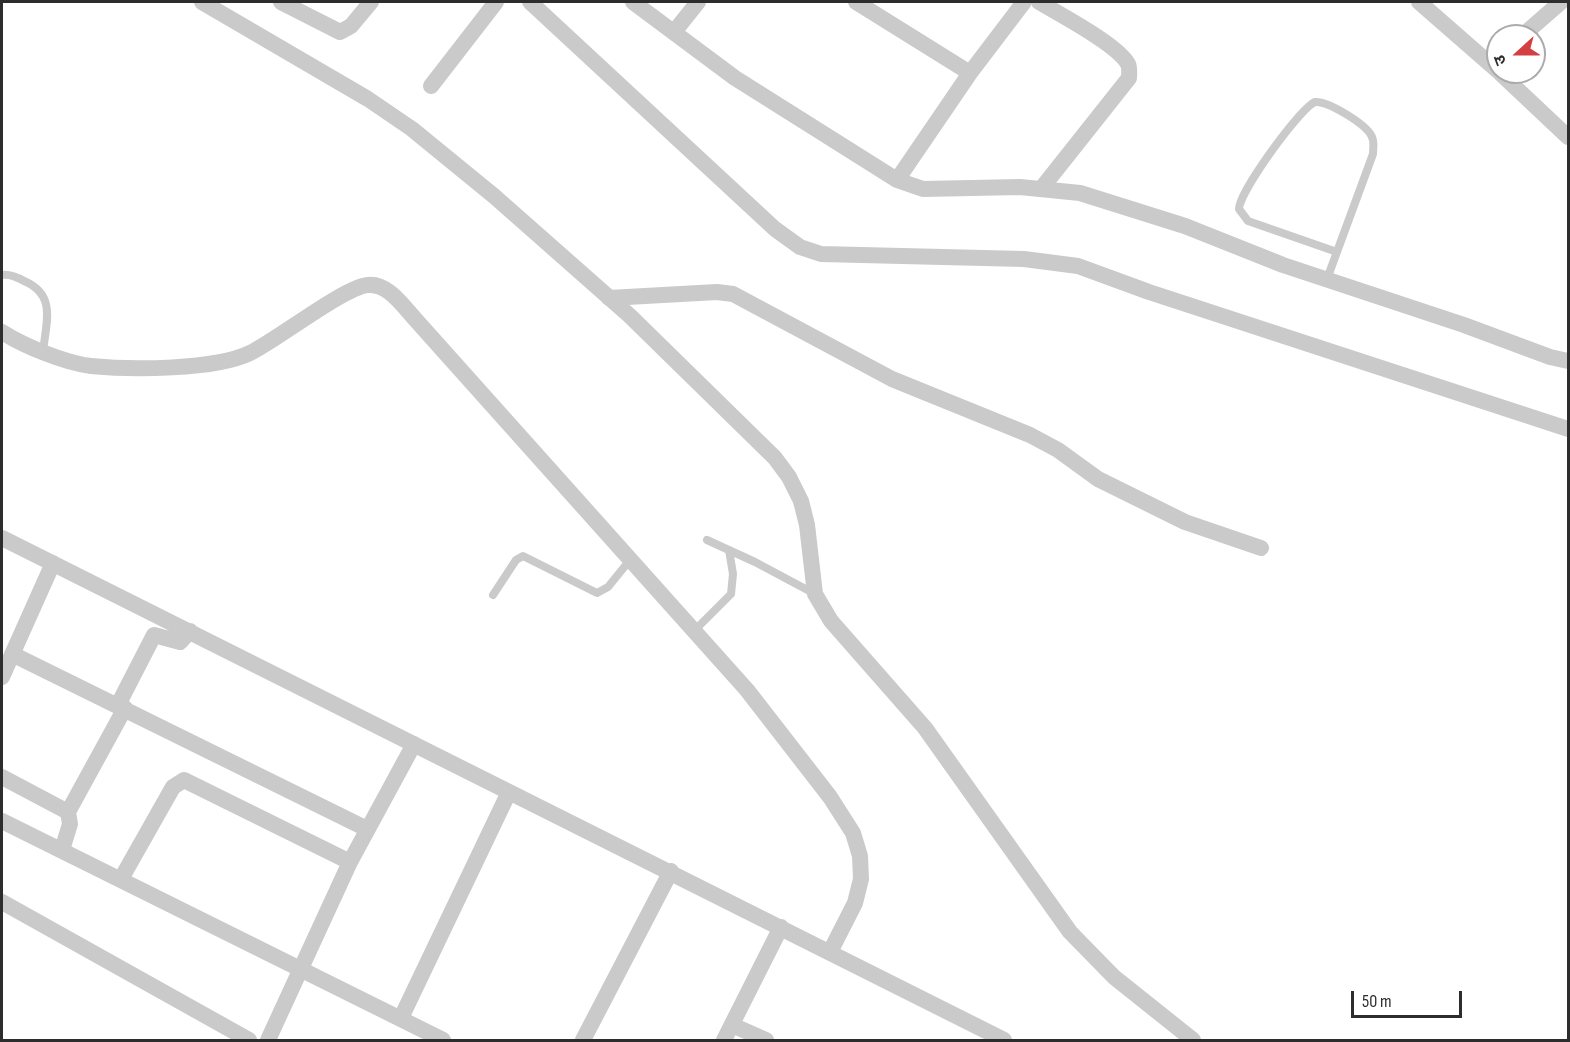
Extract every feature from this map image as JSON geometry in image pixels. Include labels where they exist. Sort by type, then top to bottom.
[{"type":"street","points":[[202,2],[368,99],[412,129],[494,196],[609,298],[753,435],[789,477],[801,501],[807,525],[815,594],[831,621],[925,728],[1071,932],[1114,977],[1192,1041]]},
{"type":"street","points":[[281,2],[340,32],[351,26],[371,2]]},
{"type":"street","points":[[431,86],[496,2]]},
{"type":"street","points":[[530,2],[775,229],[800,248],[821,254],[1024,259],[1078,266],[1160,296],[1569,429]]},
{"type":"street","points":[[633,2],[735,78],[897,180],[923,189],[1041,189],[1080,193],[1185,226],[1327,279],[1550,357],[1569,361]]},
{"type":"street","points":[[674,32],[698,2]]},
{"type":"street","points":[[856,2],[970,73]]},
{"type":"street","points":[[897,180],[970,73],[1024,2]]},
{"type":"street","points":[[1039,2],[1116,50],[1128,64],[1130,71],[1129,78],[1041,189]]},
{"type":"street","points":[[1419,2],[1486,58]]},
{"type":"street","points":[[1536,24],[1561,2]]},
{"type":"street","points":[[1515,84],[1569,137]]},
{"type":"street","points":[[2,332],[43,352],[89,366],[172,366],[223,363],[249,354],[349,292],[368,285],[383,288],[408,311],[694,631],[798,752],[853,833],[860,856],[861,879],[855,903],[830,952]]},
{"type":"street","points":[[609,298],[717,292],[733,294],[892,380],[1030,435],[1058,450],[1098,479],[1185,522],[1261,548]]},
{"type":"street","points":[[2,537],[671,871],[1004,1041]]},
{"type":"street","points":[[2,675],[53,563]]},
{"type":"street","points":[[62,850],[70,824],[68,812],[122,707],[154,635],[180,642],[190,631]]},
{"type":"street","points":[[12,654],[367,829]]},
{"type":"street","points":[[268,1041],[350,862],[414,744]]},
{"type":"street","points":[[2,777],[68,812]]},
{"type":"street","points":[[121,879],[173,787],[184,780],[350,862]]},
{"type":"street","points":[[401,1018],[509,792]]},
{"type":"street","points":[[2,821],[401,1018],[443,1041]]},
{"type":"street","points":[[583,1041],[671,871]]},
{"type":"street","points":[[2,902],[249,1041]]},
{"type":"street","points":[[724,1041],[781,927]]},
{"type":"street","points":[[732,1025],[766,1041]]},
{"type":"lane","points":[[1327,279],[1337,252],[1373,154],[1374,142],[1371,135],[1359,123],[1327,104],[1315,102],[1304,111],[1254,174],[1242,197],[1239,209],[1248,221],[1337,252]]},
{"type":"lane","points":[[2,276],[12,276],[34,285],[45,296],[47,311],[43,352]]},
{"type":"lane","points":[[707,540],[815,594]]},
{"type":"lane","points":[[694,631],[731,594],[733,574],[729,550]]},
{"type":"lane","points":[[493,596],[516,560],[523,556],[597,593],[608,587],[630,560]]}]
